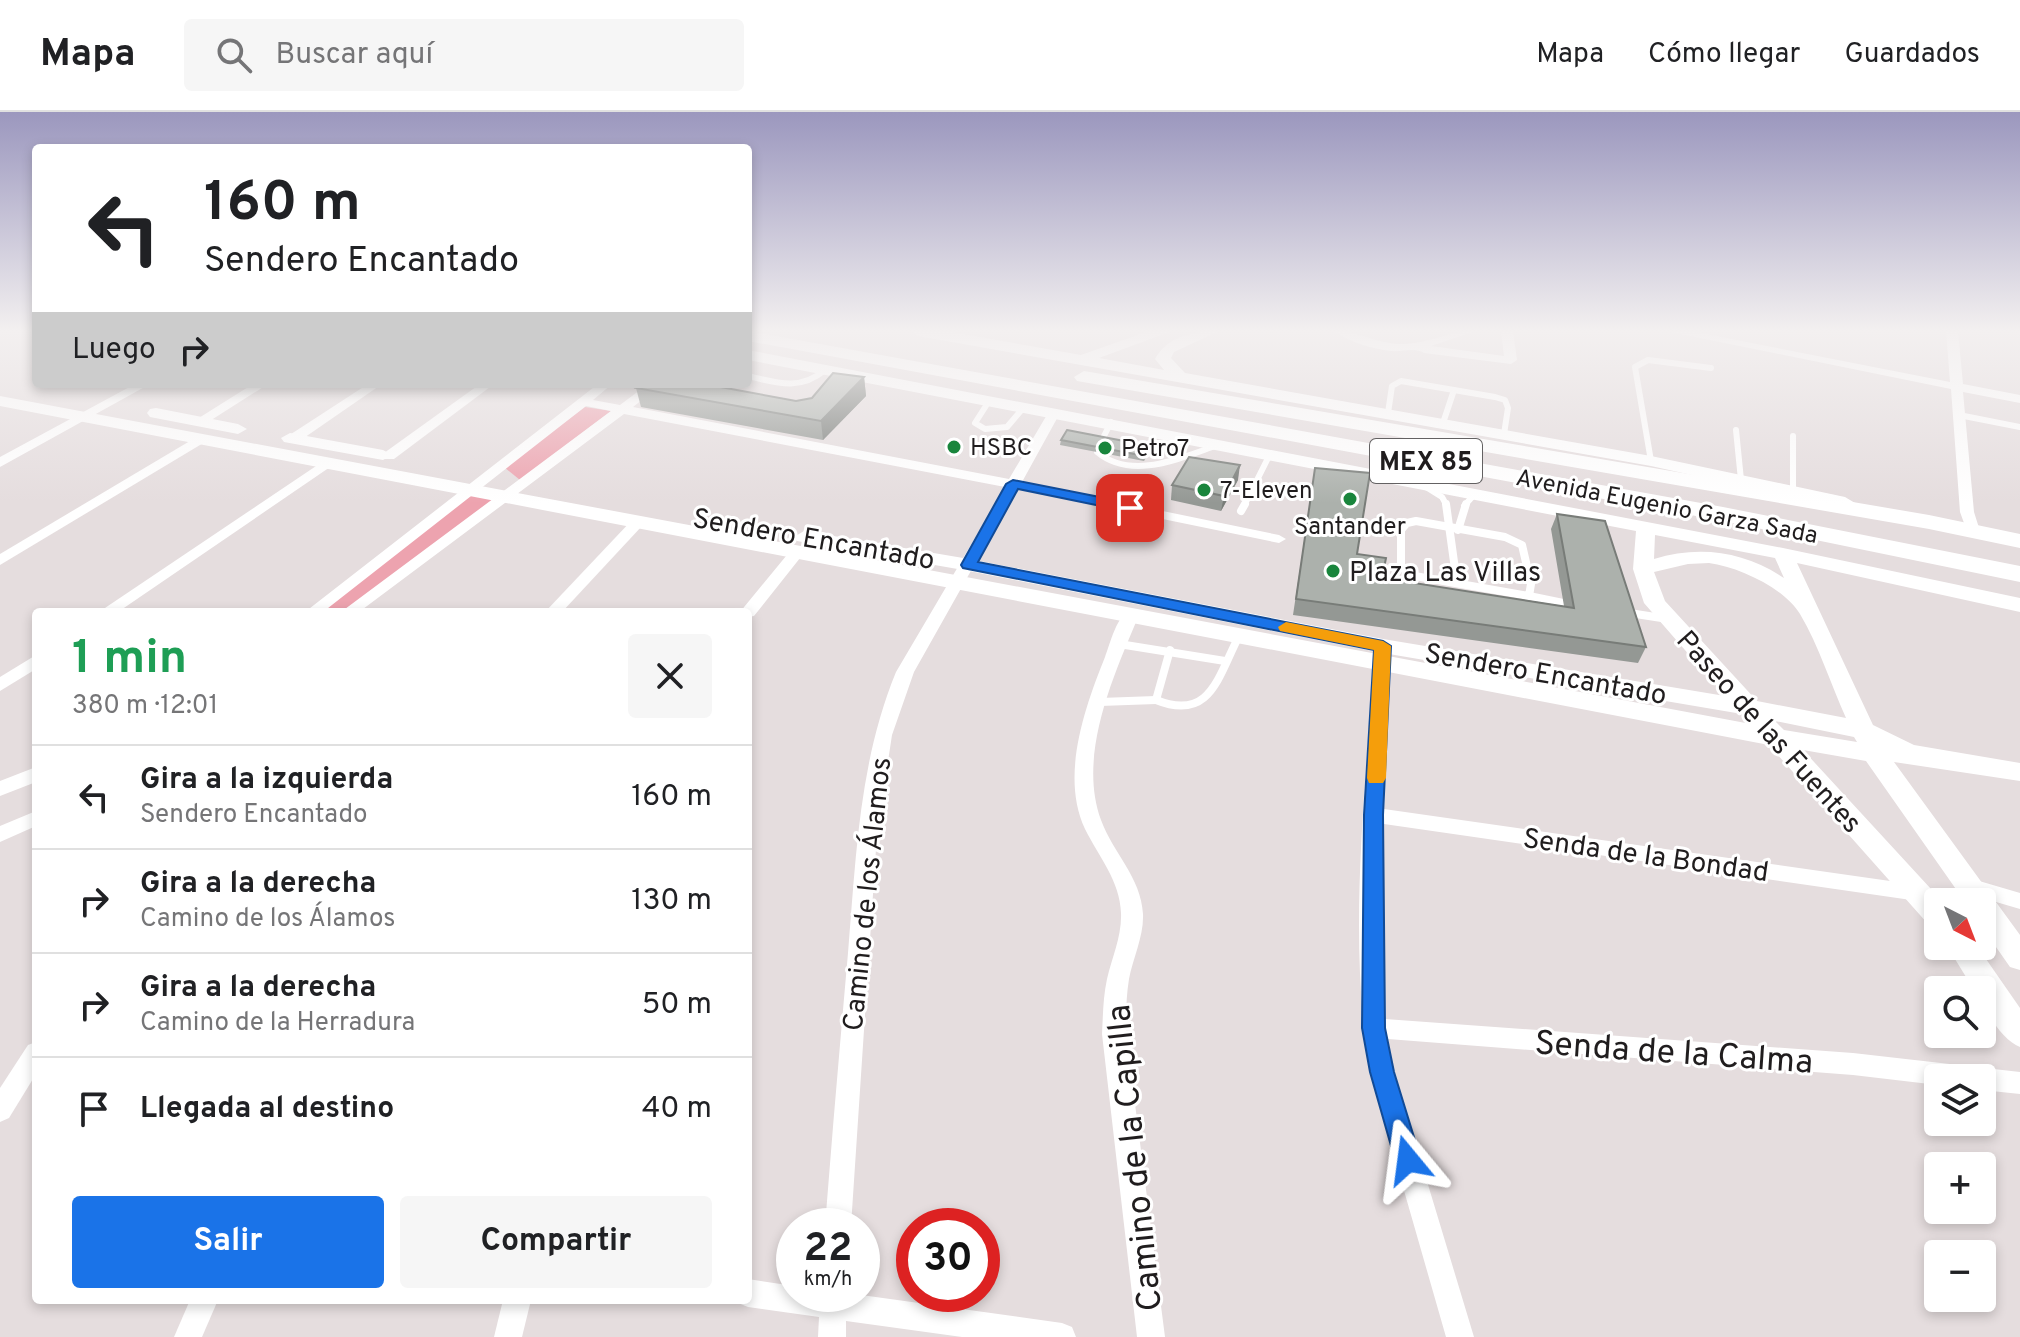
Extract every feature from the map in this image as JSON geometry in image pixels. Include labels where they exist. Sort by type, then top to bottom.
[{"type":"highway","name":"Avenida Eugenio Garza Sada","points":[[1009,388],[1723,514],[2020,574]]},
{"type":"highway","name":"Avenida Eugenio Garza Sada","points":[[1038,388],[1929,522],[2020,541]]},
{"type":"highway","points":[[1270,454],[1297,450],[1426,461]]},
{"type":"highway","points":[[1783,554],[1784,545],[1797,540],[1852,541]]},
{"type":"street","name":"Sendero Encantado","points":[[12,388],[106,405],[328,462],[648,509],[1383,655],[1778,738],[1874,753],[1908,753],[2020,772]]},
{"type":"street","points":[[0,463],[136,388]]},
{"type":"street","points":[[0,560],[200,430],[256,388]]},
{"type":"street","points":[[293,439],[370,388]]},
{"type":"street","points":[[389,456],[482,388]]},
{"type":"street","points":[[318,608],[601,388]]},
{"type":"street","points":[[354,608],[650,388]]},
{"type":"street","points":[[943,388],[989,401],[1111,422],[1783,554],[2020,605]]},
{"type":"street","name":"Avenida Eugenio Garza Sada","points":[[1251,388],[1651,461],[1929,522]]},
{"type":"street","points":[[1957,388],[1967,512],[1973,531]]},
{"type":"street","points":[[1968,388],[2020,399]]},
{"type":"street","name":"Sendero Encantado","points":[[0,401],[87,416],[293,439],[389,456],[478,483]]},
{"type":"street","points":[[584,402],[1013,484],[1279,539]]},
{"type":"street","name":"Camino de los Álamos","points":[[839,1208],[874,772],[892,700],[1054,413]]},
{"type":"street","points":[[113,608],[328,462]]},
{"type":"street","name":"Sendero Encantado","points":[[516,490],[637,523],[796,553],[963,573],[1131,615],[1239,636],[1752,708],[1863,730],[1908,753]]},
{"type":"street","points":[[557,608],[637,523]]},
{"type":"street","name":"Paseo de las Fuentes","points":[[1646,528],[1643,569],[1655,603],[1924,900]]},
{"type":"street","points":[[751,608],[796,553]]},
{"type":"street","name":"Paseo de las Fuentes","points":[[1783,554],[1874,753],[1970,888]]},
{"type":"street","points":[[1643,569],[1688,556],[1726,559],[1768,577],[1810,612]]},
{"type":"street","name":"Camino de la Capilla","points":[[1131,615],[1084,756],[1083,787],[1091,820],[1128,889],[1132,915],[1117,985],[1114,1034],[1151,1337]]},
{"type":"street","points":[[1383,655],[1374,815],[1374,1028],[1382,1072],[1460,1337]]},
{"type":"street","points":[[0,685],[32,664]]},
{"type":"street","points":[[0,789],[32,776]]},
{"type":"street","name":"Senda de la Bondad","points":[[1374,815],[1918,893]]},
{"type":"street","points":[[0,834],[32,820]]},
{"type":"street","points":[[1996,899],[2020,901]]},
{"type":"street","name":"Paseo de las Fuentes","points":[[1996,925],[2020,958]]},
{"type":"street","points":[[1970,960],[2020,1033]]},
{"type":"street","name":"Senda de la Calma","points":[[1374,1028],[1853,1064],[1924,1072]]},
{"type":"street","points":[[0,1110],[32,1059]]},
{"type":"street","points":[[1996,1080],[2020,1083]]},
{"type":"street","points":[[752,1293],[776,1295]]},
{"type":"street","points":[[188,1337],[202,1304]]},
{"type":"street","points":[[508,1337],[516,1304]]},
{"type":"street","points":[[880,1308],[1062,1337]]},
{"type":"street","points":[[832,1337],[833,1312]]},
{"type":"lane","points":[[1388,413],[1394,388]]},
{"type":"lane","points":[[1440,388],[1505,400],[1508,408],[1504,434]]},
{"type":"lane","points":[[1639,388],[1651,461]]},
{"type":"lane","points":[[1443,423],[1454,390]]},
{"type":"lane","points":[[989,401],[975,423],[985,429],[1007,427],[1024,407]]},
{"type":"lane","points":[[1959,415],[2020,427]]},
{"type":"lane","points":[[1101,442],[1111,422]]},
{"type":"lane","points":[[1736,430],[1741,480]]},
{"type":"lane","points":[[1793,436],[1793,491]]},
{"type":"lane","points":[[1097,452],[1110,463],[1131,467],[1162,463],[1222,444]]},
{"type":"lane","points":[[1241,511],[1270,454]]},
{"type":"lane","points":[[1415,483],[1442,497],[1448,509],[1447,525],[1452,535],[1455,569]]},
{"type":"lane","points":[[1452,535],[1460,528],[1464,506],[1474,495],[1481,495]]},
{"type":"lane","points":[[1529,596],[1531,584],[1522,545],[1505,537],[1428,521],[1407,523],[1401,530],[1403,571],[1419,578],[1563,603]]},
{"type":"lane","points":[[1621,612],[1668,619]]},
{"type":"lane","points":[[1100,702],[1156,700],[1188,708],[1203,703],[1239,636]]},
{"type":"lane","points":[[1119,644],[1225,661]]},
{"type":"lane","points":[[1156,700],[1170,650]]},
{"type":"shaded area","points":[[585,407],[611,411],[520,480],[504,467]]},
{"type":"shaded area","points":[[478,495],[496,500],[349,608],[326,608],[468,496]]},
{"type":"building","points":[[637,388],[727,388],[796,401],[812,398],[820,388],[853,388],[821,421]]},
{"type":"building","points":[[1067,430],[1150,446],[1144,456],[1061,440]]},
{"type":"building","points":[[1189,457],[1240,465],[1224,496],[1172,485]]},
{"type":"building","name":"Plaza Las Villas","points":[[1315,468],[1370,473],[1357,554],[1386,558],[1382,578],[1574,608],[1557,514],[1605,521],[1646,647],[1296,599]]},
{"type":"slow traffic","points":[[1286,627],[1383,646],[1376,778]]},
{"type":"place","name":"HSBC","points":[[954,447]]},
{"type":"place","name":"Petro7","points":[[1105,448]]},
{"type":"place","name":"7-Eleven","points":[[1204,490]]},
{"type":"place","name":"Santander","points":[[1350,499]]},
{"type":"place","name":"Plaza Las Villas","points":[[1333,571]]},
{"type":"route","points":[[1130,508],[1013,484],[969,565],[1383,646],[1371,931],[1374,1028],[1382,1072],[1408,1160]]}]
